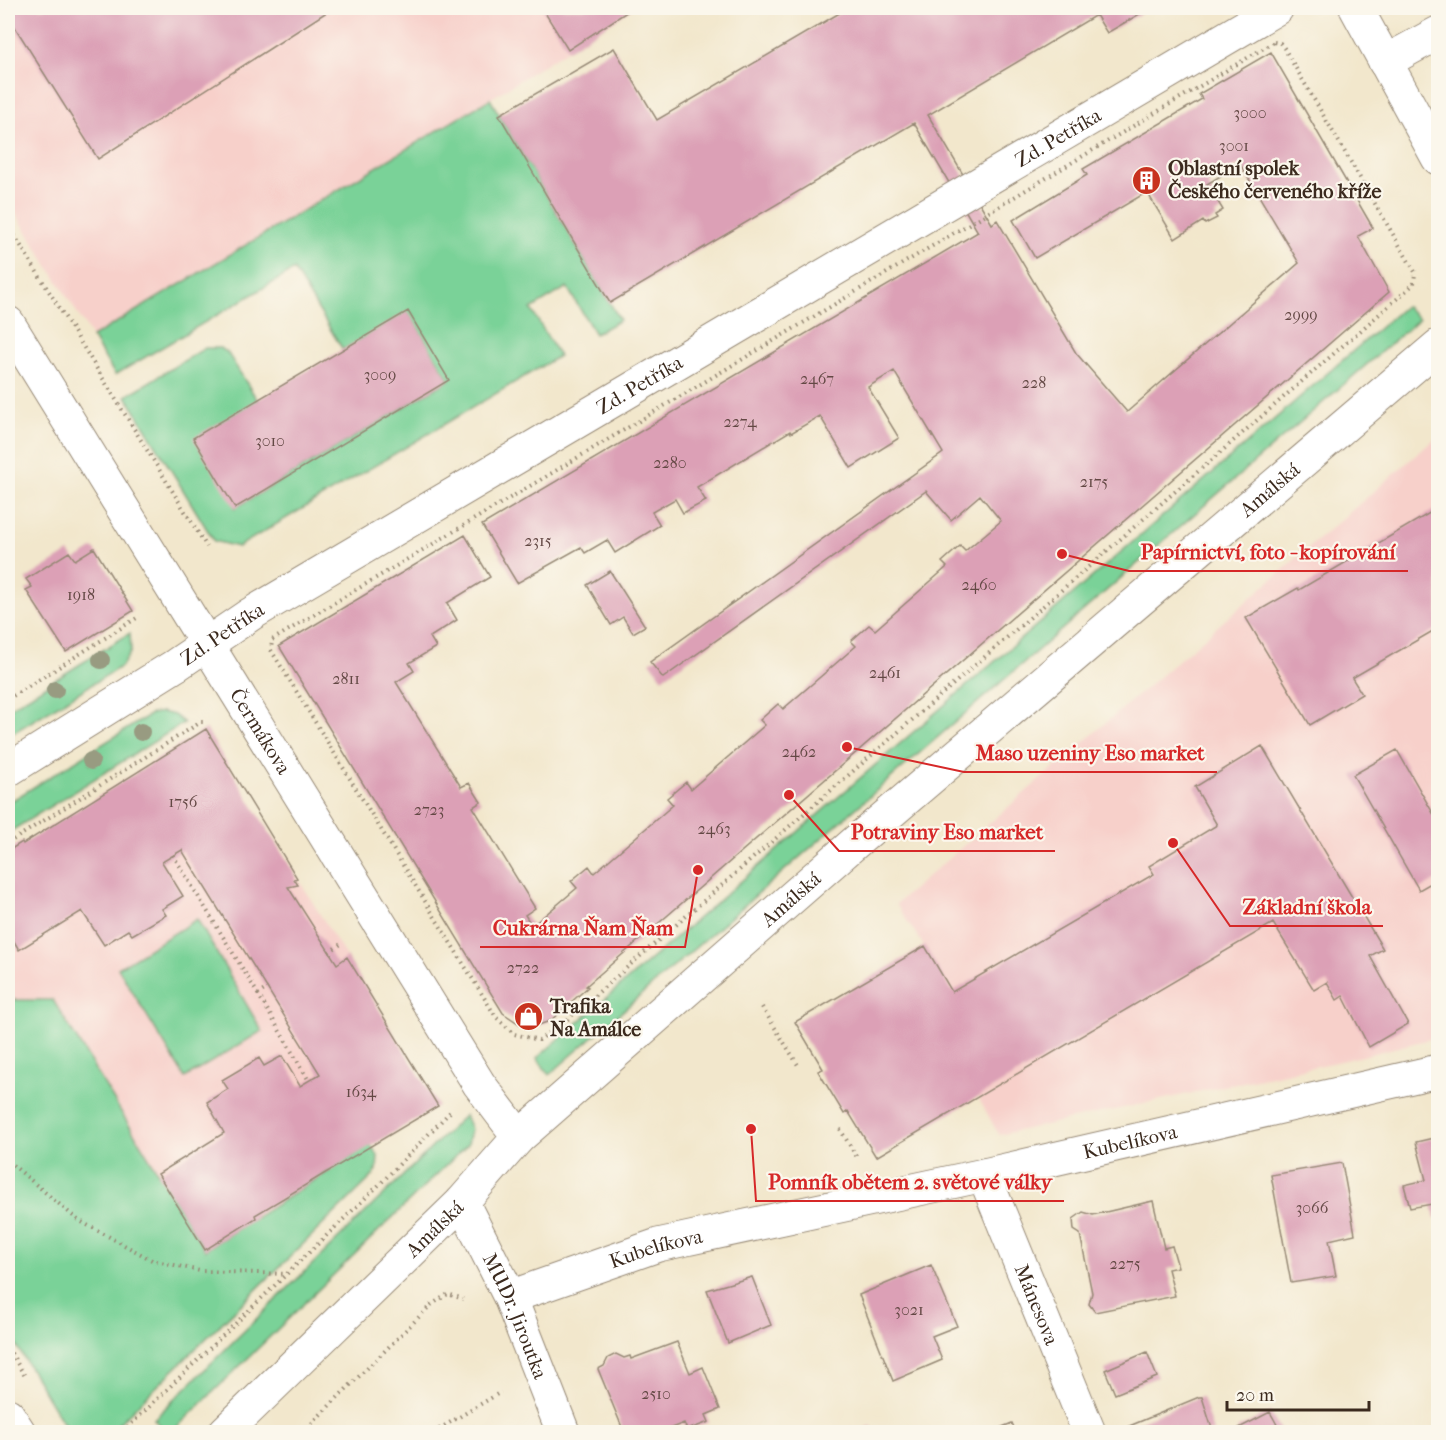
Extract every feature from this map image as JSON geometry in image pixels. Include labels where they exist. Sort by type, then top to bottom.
[{"type":"street","name":"Zd. Petříka","points":[[8,770],[176,665],[205,643],[1276,8]]},
{"type":"street","points":[[1356,8],[1438,158]]},
{"type":"street","points":[[1385,62],[1438,33]]},
{"type":"street","name":"Čermákova","points":[[8,323],[479,1084],[519,1137]]},
{"type":"street","name":"Amálská","points":[[225,1432],[462,1202],[519,1137],[867,833],[1438,346]]},
{"type":"street","name":"Kubelíkova","points":[[510,1297],[658,1245],[984,1175],[1438,1071]]},
{"type":"street","name":"Mánesova","points":[[984,1175],[1089,1432]]},
{"type":"street","name":"MUDr. Jiroutka","points":[[462,1202],[510,1297],[563,1432]]},
{"type":"street","points":[[8,1415],[19,1432]]},
{"type":"path","points":[[1274,42],[1280,43],[1284,48],[1415,272],[1413,284],[1397,299],[562,1024],[538,1040],[514,1034],[496,1017],[271,650],[271,642],[275,638],[1274,42]]},
{"type":"path","points":[[8,225],[207,547]]},
{"type":"path","points":[[8,699],[138,618],[141,609]]},
{"type":"path","points":[[8,843],[201,722],[214,725]]},
{"type":"path","points":[[173,855],[309,1081]]},
{"type":"path","points":[[329,952],[346,940],[352,950]]},
{"type":"path","points":[[258,994],[268,988]]},
{"type":"path","points":[[762,1007],[798,1065]]},
{"type":"path","points":[[123,1432],[288,1274],[451,1110]]},
{"type":"path","points":[[8,1161],[78,1220],[152,1260],[200,1271],[288,1274]]},
{"type":"path","points":[[303,1432],[431,1305],[448,1294],[464,1299]]},
{"type":"path","points":[[434,1432],[501,1392]]},
{"type":"shaded area","points":[[8,8],[633,8],[490,99],[92,337],[8,201]]},
{"type":"shaded area","points":[[1438,436],[1438,1037],[1354,1058],[999,1135],[978,1097],[876,1157],[848,1112],[844,1114],[818,1071],[823,1068],[795,1022],[924,946],[896,904]]},
{"type":"shaded area","points":[[206,729],[438,1106],[256,1215],[256,1218],[205,1250],[90,1062],[12,1000],[8,992],[8,851],[22,842],[23,844]]},
{"type":"green space","points":[[490,99],[620,320],[595,334],[567,287],[531,309],[559,356],[238,547],[214,541],[126,396],[205,348],[220,348],[227,352],[258,401],[235,508],[449,380],[408,312],[343,350],[294,270],[115,375],[92,337]]},
{"type":"green space","points":[[1405,306],[1419,319],[549,1075],[537,1058]]},
{"type":"green space","points":[[130,633],[131,651],[122,666],[8,736],[8,709]]},
{"type":"green space","points":[[162,712],[174,715],[184,723],[8,833],[8,803],[151,714]]},
{"type":"green space","points":[[197,919],[262,1031],[185,1078],[118,968]]},
{"type":"green space","points":[[8,992],[12,1000],[53,1000],[205,1250],[370,1145],[378,1155],[377,1170],[373,1176],[110,1432],[78,1432],[65,1426],[8,1332]]},
{"type":"green space","points":[[465,1115],[471,1129],[468,1144],[172,1432],[166,1432],[154,1419]]},
{"type":"building","points":[[8,8],[333,8],[98,159],[8,16]]},
{"type":"building","points":[[542,8],[633,8],[568,50]]},
{"type":"building","points":[[848,8],[1150,8],[1107,33],[1096,15],[928,115],[992,224],[997,220],[1076,353],[1127,412],[1299,263],[1240,164],[1207,184],[1223,210],[1215,215],[1217,218],[1205,224],[1203,221],[1175,239],[1147,192],[1035,258],[1013,220],[1087,175],[1083,169],[1202,99],[1199,94],[1271,52],[1373,228],[1358,236],[1389,292],[586,986],[588,987],[550,1021],[533,1027],[521,1025],[503,1013],[279,646],[465,535],[490,577],[447,603],[457,620],[430,637],[436,647],[409,663],[414,671],[396,682],[461,787],[469,783],[481,802],[473,807],[535,908],[525,915],[532,926],[577,888],[571,881],[589,866],[594,873],[673,805],[667,798],[686,782],[691,789],[765,725],[760,720],[778,704],[783,709],[856,646],[851,641],[869,625],[875,630],[947,567],[942,562],[960,546],[965,551],[1001,521],[980,495],[951,520],[926,491],[663,678],[650,662],[943,453],[894,371],[868,387],[899,438],[851,468],[820,416],[791,433],[790,431],[697,487],[706,501],[683,513],[675,499],[652,512],[660,525],[615,553],[607,540],[585,553],[581,547],[517,583],[482,525],[978,232],[914,123],[610,303],[499,115],[614,48],[657,120]]},
{"type":"building","points":[[408,311],[449,380],[235,508],[193,438]]},
{"type":"building","points":[[1438,508],[1438,628],[1352,678],[1362,694],[1310,725],[1246,618],[1298,588],[1299,590]]},
{"type":"building","points":[[94,548],[133,611],[66,652],[26,590],[32,587],[26,579],[69,552],[75,560]]},
{"type":"building","points":[[610,571],[645,626],[633,633],[623,617],[611,625],[587,585]]},
{"type":"building","points":[[206,729],[297,878],[294,879],[298,885],[288,887],[337,964],[347,957],[438,1106],[255,1215],[256,1218],[205,1250],[158,1174],[224,1133],[207,1102],[228,1089],[222,1080],[259,1058],[264,1066],[282,1056],[300,1086],[320,1074],[182,850],[162,862],[183,896],[162,909],[166,915],[132,935],[128,930],[104,945],[82,911],[19,950],[8,931],[8,851],[22,842],[23,844]]},
{"type":"building","points":[[1262,746],[1383,949],[1370,956],[1408,1024],[1369,1047],[1343,996],[1337,1000],[1327,982],[1314,990],[1273,923],[876,1157],[848,1111],[844,1114],[818,1071],[823,1069],[795,1022],[925,946],[952,992],[1154,874],[1149,866],[1217,825],[1195,787]]},
{"type":"building","points":[[1397,750],[1438,822],[1438,879],[1419,890],[1353,775]]},
{"type":"building","points":[[1438,1137],[1438,1217],[1435,1218],[1432,1204],[1410,1208],[1404,1185],[1426,1180],[1416,1142]]},
{"type":"building","points":[[1342,1163],[1355,1234],[1329,1240],[1336,1276],[1291,1283],[1271,1175]]},
{"type":"building","points":[[1153,1201],[1164,1248],[1172,1246],[1178,1267],[1168,1269],[1175,1296],[1095,1312],[1089,1304],[1092,1293],[1080,1234],[1074,1230],[1073,1219],[1083,1212],[1093,1215]]},
{"type":"building","points":[[931,1265],[957,1326],[932,1336],[942,1360],[893,1381],[859,1295]]},
{"type":"building","points":[[752,1277],[771,1325],[728,1343],[707,1290]]},
{"type":"building","points":[[677,1342],[690,1373],[703,1367],[720,1409],[706,1415],[709,1422],[687,1430],[684,1423],[661,1432],[624,1432],[598,1369],[604,1366],[608,1358],[616,1354],[624,1358],[630,1356],[631,1359]]},
{"type":"building","points":[[1147,1352],[1157,1377],[1115,1394],[1105,1370]]},
{"type":"building","points":[[1202,1397],[1213,1432],[1129,1432],[1127,1427]]},
{"type":"building","points":[[1270,1412],[1281,1432],[1239,1432],[1237,1429]]},
{"type":"building","points":[[1012,1423],[1016,1432],[990,1432]]},
{"type":"building","points":[[871,1426],[875,1432],[855,1432]]},
{"type":"place","name":"Oblastní spolek Českého červeného kříže","points":[[1147,180]]},
{"type":"place","name":"Papírnictví, foto - kopírování","points":[[1062,554]]},
{"type":"place","name":"Maso uzeniny Eso market","points":[[847,747]]},
{"type":"place","name":"Potraviny Eso market","points":[[789,795]]},
{"type":"place","name":"Základní škola","points":[[1173,843]]},
{"type":"place","name":"Cukrárna Ňam Ňam","points":[[698,870]]},
{"type":"place","name":"Trafika Na Amálce","points":[[529,1017]]},
{"type":"place","name":"Pomník obětem 2. světové války","points":[[751,1129]]}]
